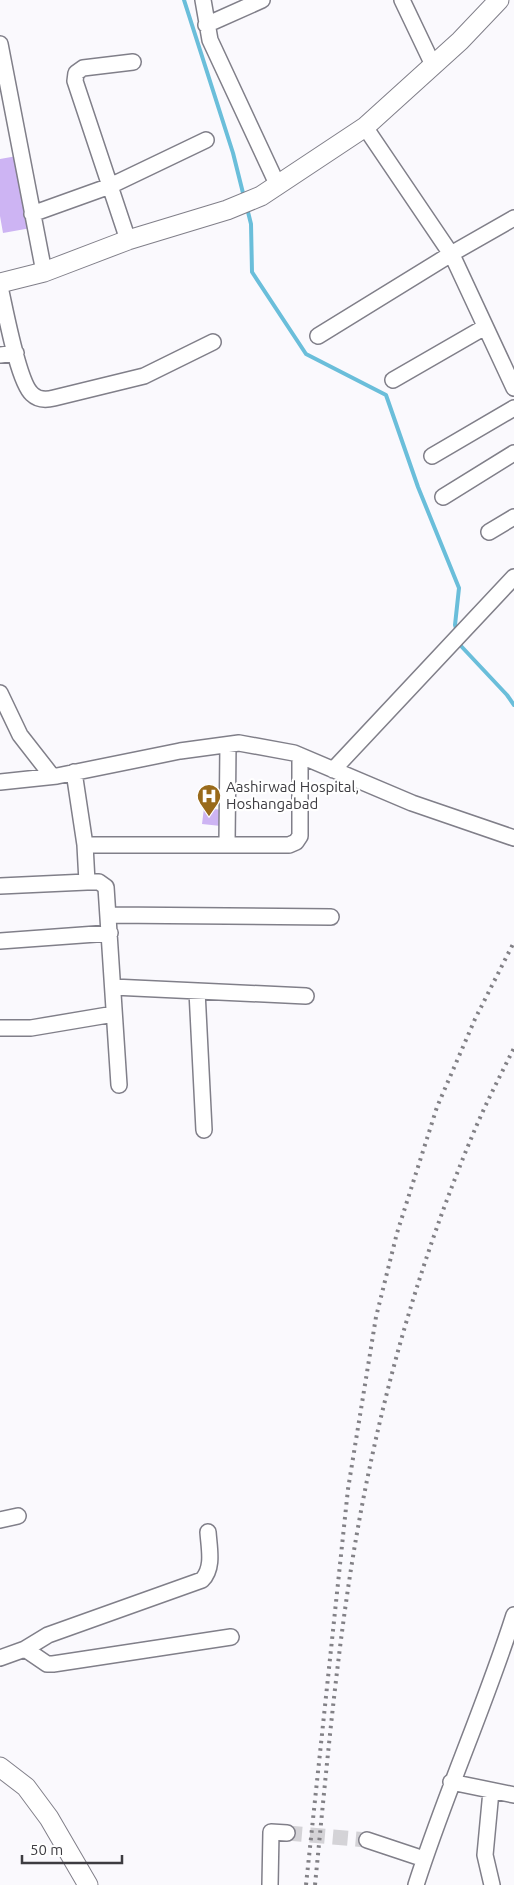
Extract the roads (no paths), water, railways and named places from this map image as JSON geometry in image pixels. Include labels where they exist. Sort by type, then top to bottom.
[{"type":"main road","points":[[0,285],[44,272],[128,240],[227,210],[261,196],[365,127],[433,65],[499,0]]},
{"type":"main road","points":[[0,1768],[26,1788],[49,1818],[88,1885]]},
{"type":"street","points":[[203,0],[210,40],[278,186]]},
{"type":"street","points":[[206,24],[262,0]]},
{"type":"street","points":[[402,0],[433,65]]},
{"type":"street","points":[[0,44],[44,272]]},
{"type":"street","points":[[128,240],[75,85],[75,76],[83,68],[133,62]]},
{"type":"street","points":[[365,127],[451,254],[514,388]]},
{"type":"street","points":[[32,214],[110,186],[206,140]]},
{"type":"street","points":[[318,336],[451,254],[514,218]]},
{"type":"street","points":[[0,285],[26,388],[39,399],[47,400],[144,376],[213,342]]},
{"type":"street","points":[[392,380],[485,327]]},
{"type":"street","points":[[0,355],[16,352]]},
{"type":"street","points":[[432,456],[514,408]]},
{"type":"street","points":[[443,497],[514,452]]},
{"type":"street","points":[[489,532],[513,520]]},
{"type":"street","points":[[333,770],[514,577]]},
{"type":"street","points":[[0,693],[20,735],[52,776]]},
{"type":"street","points":[[0,782],[52,776],[180,751],[239,743],[300,756],[412,802],[514,838]]},
{"type":"street","points":[[227,843],[228,745]]},
{"type":"street","points":[[84,845],[227,843],[289,845],[296,842],[300,836],[300,756]]},
{"type":"street","points":[[74,772],[87,882]]},
{"type":"street","points":[[0,886],[99,882],[106,887],[110,915],[119,1086]]},
{"type":"street","points":[[110,915],[331,917]]},
{"type":"street","points":[[0,940],[110,933]]},
{"type":"street","points":[[113,987],[306,996]]},
{"type":"street","points":[[197,991],[204,1130]]},
{"type":"street","points":[[0,1028],[31,1028],[114,1014]]},
{"type":"street","points":[[0,1520],[18,1516]]},
{"type":"street","points":[[0,1658],[26,1650],[48,1635],[202,1580],[208,1574],[210,1568],[208,1532]]},
{"type":"street","points":[[416,1885],[452,1782],[498,1666],[514,1615]]},
{"type":"street","points":[[26,1650],[47,1664],[53,1664],[231,1637]]},
{"type":"street","points":[[452,1782],[514,1794]]},
{"type":"street","points":[[491,1791],[485,1855],[492,1885]]},
{"type":"street","points":[[270,1885],[271,1832],[287,1833]]},
{"type":"street","points":[[367,1840],[424,1859]]},
{"type":"waterway","points":[[184,0],[233,153],[244,197]]},
{"type":"waterway","points":[[247,208],[251,224],[252,272],[306,354],[386,395],[418,487],[459,588],[455,625],[457,632]]},
{"type":"waterway","points":[[460,641],[461,646],[514,705]]},
{"type":"tunnel","points":[[287,1833],[367,1840]]},
{"type":"railway","points":[[306,1885],[348,1489],[376,1317],[397,1233],[437,1107],[475,1019],[514,942]]},
{"type":"railway","points":[[315,1885],[330,1733],[349,1582],[358,1525],[383,1411],[413,1298],[451,1188],[478,1123],[514,1048]]},
{"type":"place","name":"Aashirwad Hospital, Hoshangabad","points":[[209,817]]}]
